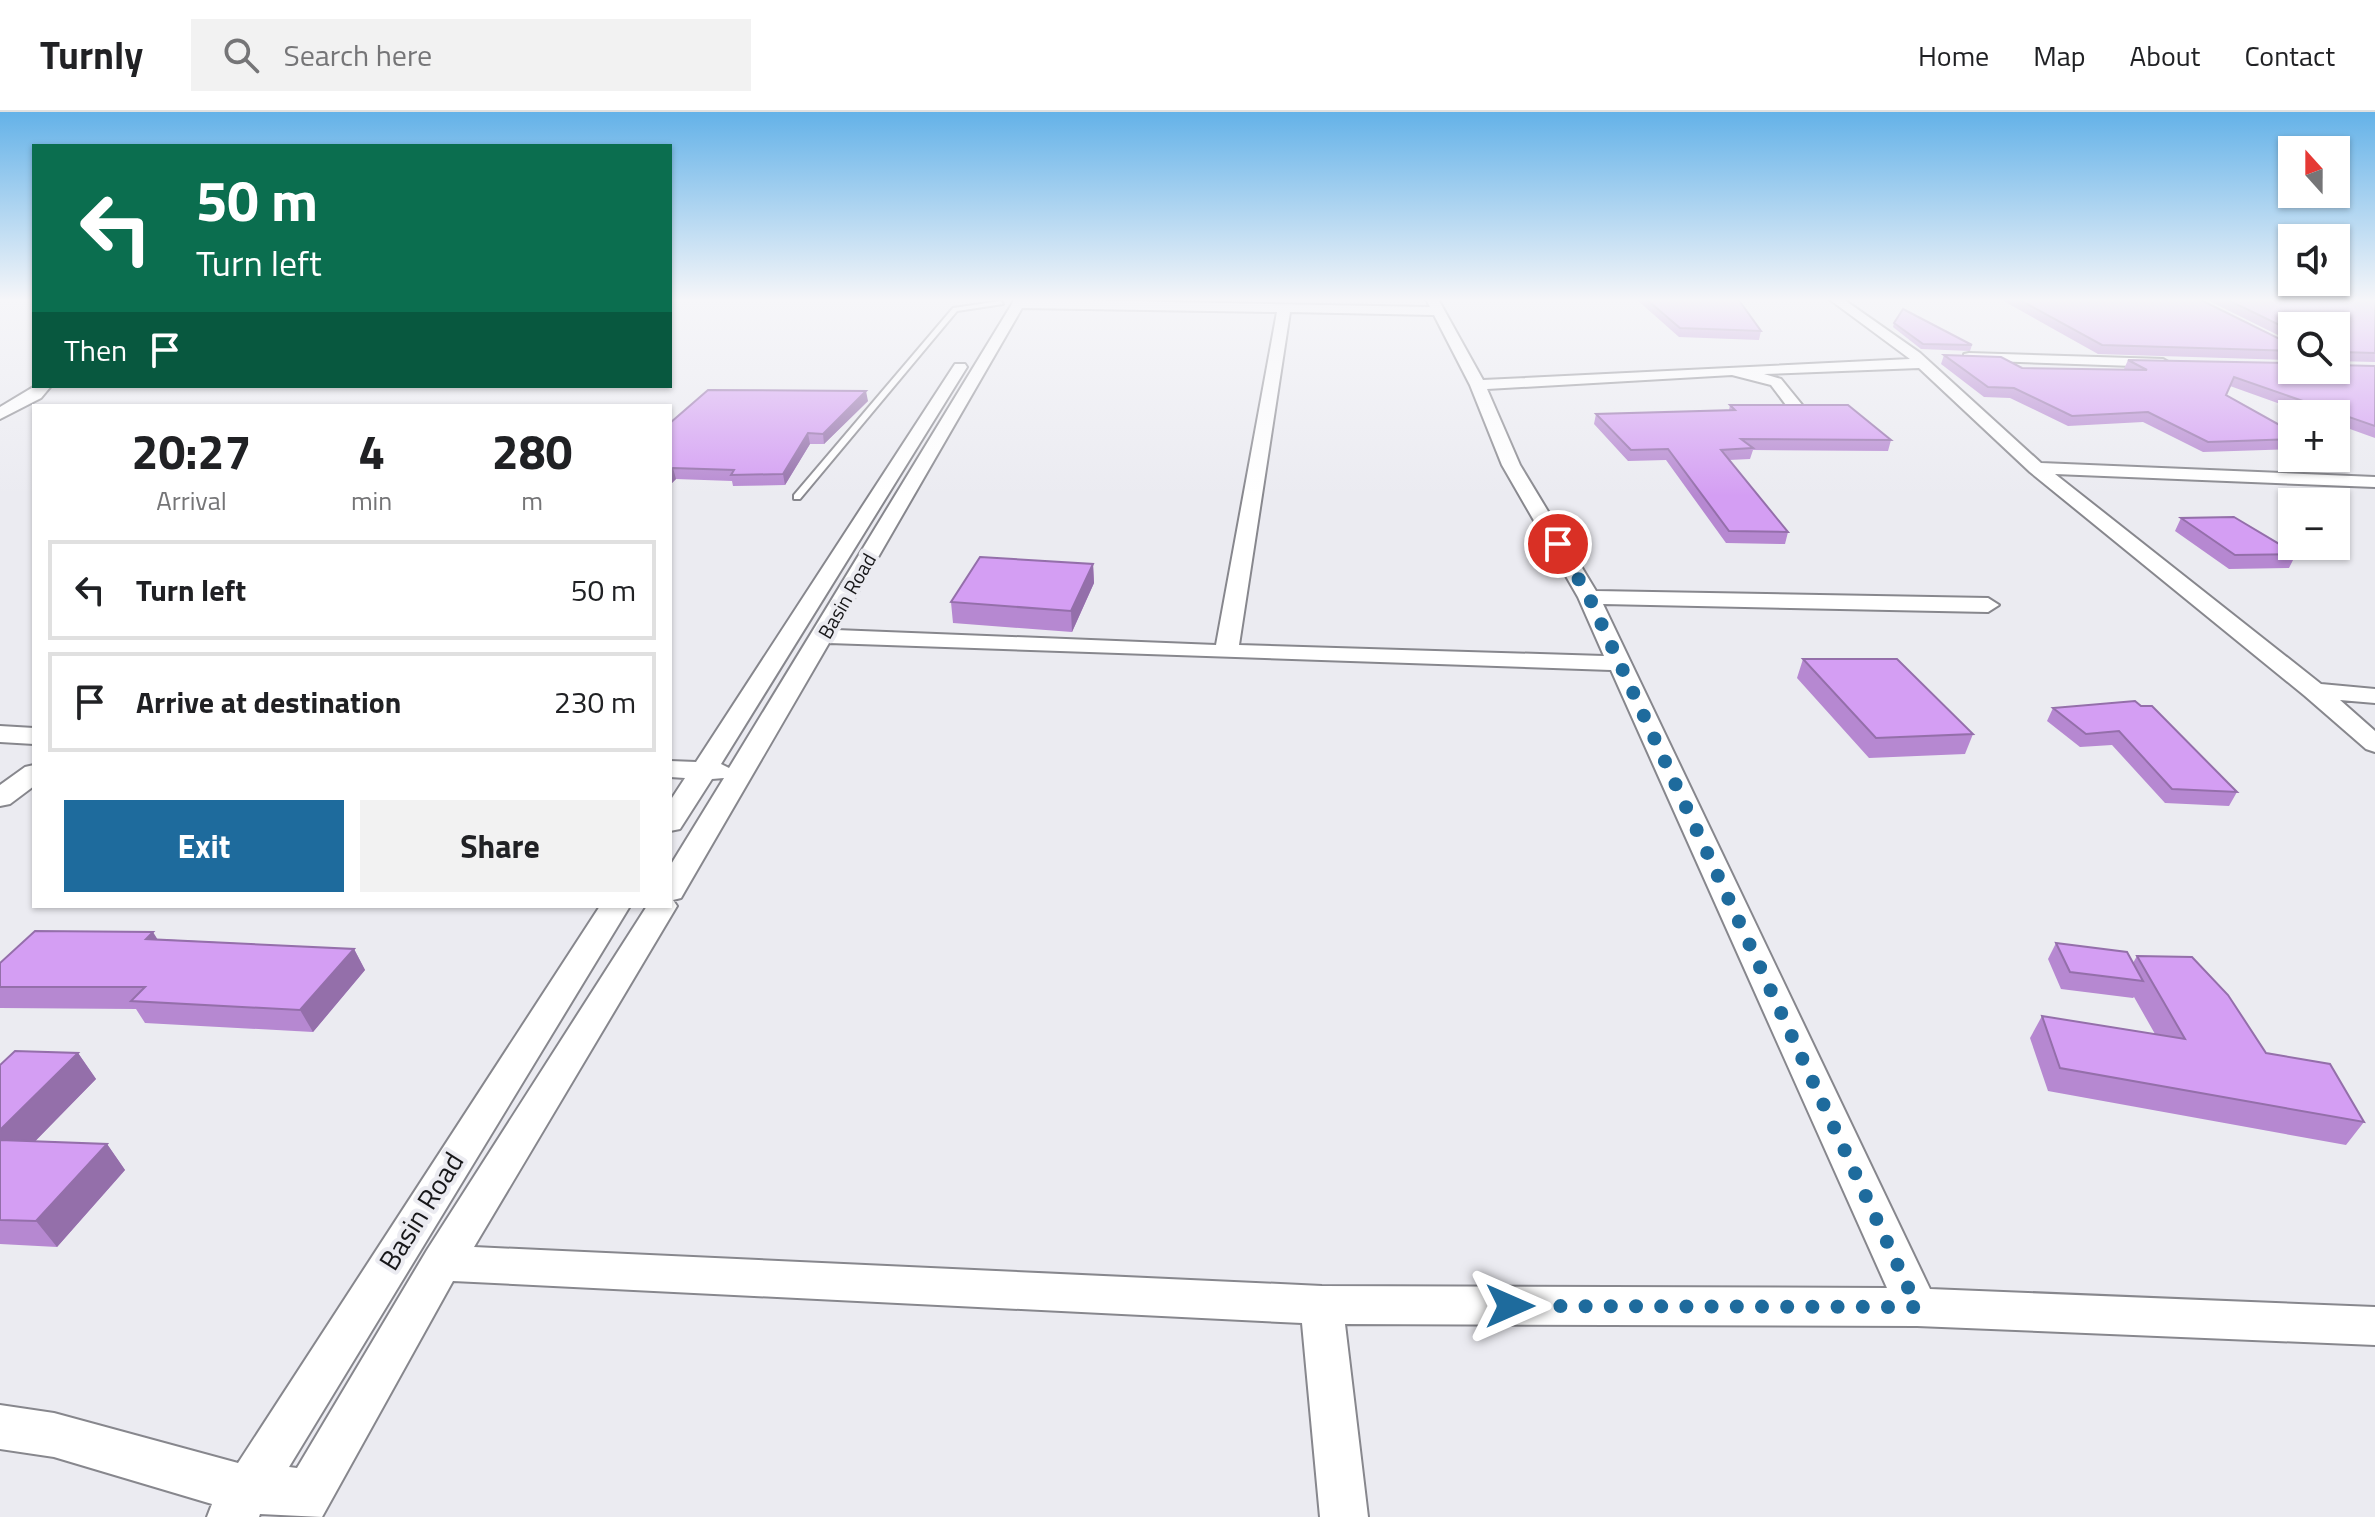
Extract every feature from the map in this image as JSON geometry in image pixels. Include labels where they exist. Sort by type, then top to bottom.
[{"type":"street","name":"Basin Road","points":[[672,820],[973,365]]},
{"type":"street","points":[[1226,652],[1274,365]]},
{"type":"street","points":[[1467,365],[1511,465],[1589,597],[1917,1307]]},
{"type":"street","points":[[1478,385],[1825,365]]},
{"type":"street","points":[[1925,365],[2036,468],[2314,691],[2375,744]]},
{"type":"street","points":[[1733,370],[1776,382],[1795,406]]},
{"type":"street","points":[[0,414],[35,395],[41,388]]},
{"type":"street","name":"Basin Road","points":[[672,888],[739,772],[824,636],[958,389]]},
{"type":"street","points":[[2036,468],[2375,482]]},
{"type":"street","points":[[1589,597],[1988,605]]},
{"type":"street","points":[[824,636],[1620,663]]},
{"type":"street","points":[[2314,691],[2375,696]]},
{"type":"street","points":[[0,734],[32,736]]},
{"type":"street","points":[[672,769],[739,772]]},
{"type":"street","points":[[0,798],[32,774]]},
{"type":"street","name":"Basin Road","points":[[239,1503],[614,908]]},
{"type":"street","name":"Basin Road","points":[[303,1505],[442,1263],[661,908]]},
{"type":"street","points":[[442,1263],[1322,1305],[1917,1307],[2375,1326]]},
{"type":"street","points":[[1322,1305],[1344,1517]]},
{"type":"street","points":[[0,1427],[54,1435],[239,1503],[303,1505]]},
{"type":"lane","points":[[797,497],[908,365]]},
{"type":"building","points":[[1957,365],[2147,370],[2137,365],[2278,365],[2278,384],[2350,384],[2350,365],[2375,366],[2375,426],[2350,417],[2350,400],[2300,400],[2234,377],[2226,395],[2278,424],[2278,440],[2208,442],[2148,412],[2072,416],[2014,388],[1988,387]]},
{"type":"building","points":[[708,390],[866,391],[823,434],[808,433],[783,474],[731,475],[734,470],[672,469],[672,421]]},
{"type":"building","points":[[1730,405],[1848,405],[1891,440],[1741,439],[1753,448],[1721,450],[1788,532],[1729,531],[1668,449],[1631,450],[1596,414],[1735,410]]},
{"type":"building","points":[[2234,517],[2278,543],[2278,554],[2235,555],[2181,518]]},
{"type":"building","points":[[980,557],[1093,564],[1071,611],[951,602]]},
{"type":"building","points":[[1803,659],[1897,659],[1973,734],[1876,738]]},
{"type":"building","points":[[2135,701],[2141,706],[2152,706],[2237,792],[2172,789],[2119,731],[2086,734],[2053,708]]},
{"type":"building","points":[[35,931],[153,932],[146,939],[354,949],[300,1010],[131,1001],[145,987],[0,987],[0,963]]},
{"type":"building","points":[[2056,943],[2127,952],[2143,981],[2070,972]]},
{"type":"building","points":[[2137,956],[2192,957],[2228,995],[2266,1053],[2330,1064],[2364,1122],[2060,1068],[2042,1016],[2185,1039]]},
{"type":"building","points":[[15,1051],[78,1053],[0,1130],[0,1065]]},
{"type":"building","points":[[0,1140],[107,1144],[36,1221],[0,1220]]},
{"type":"route","points":[[1510,1306],[1917,1307],[1589,597],[1558,544]]}]
